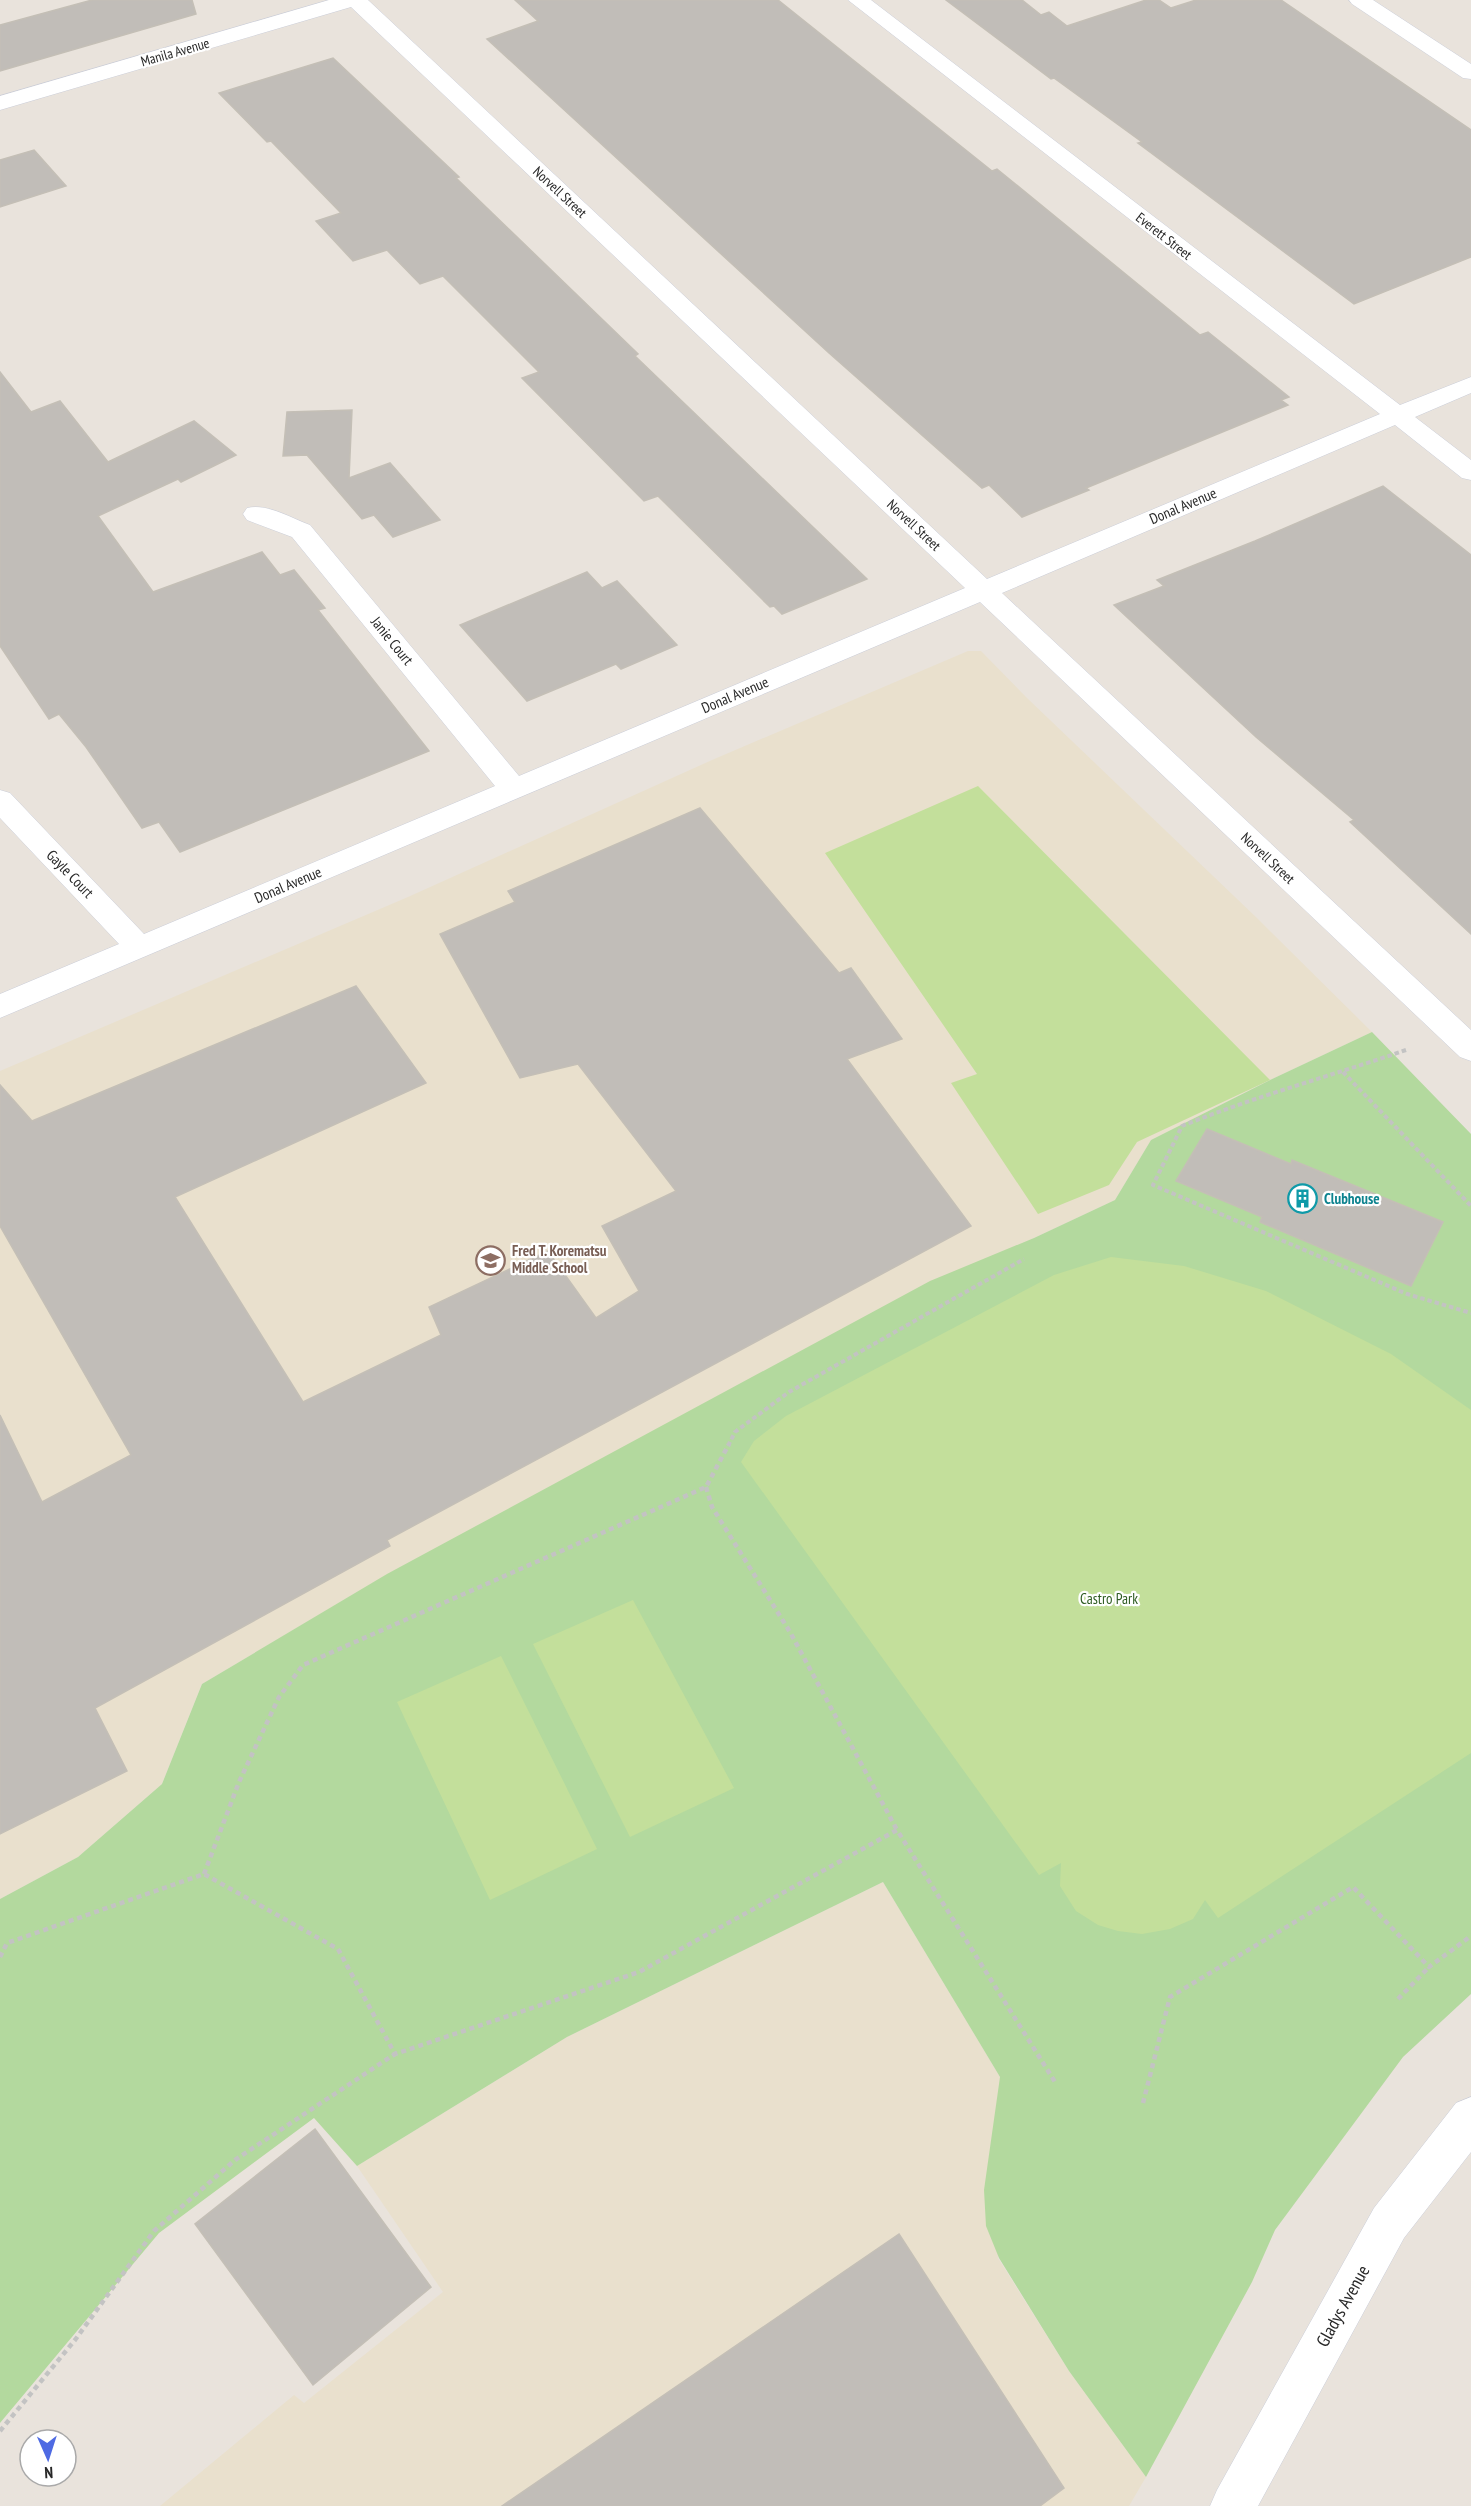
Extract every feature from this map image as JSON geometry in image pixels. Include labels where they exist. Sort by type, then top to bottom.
[{"type":"street","name":"Manila Avenue","points":[[0,104],[351,0]]},
{"type":"street","name":"Norvell Street","points":[[356,0],[1471,1049]]},
{"type":"street","name":"Everett Street","points":[[858,0],[1471,472]]},
{"type":"street","points":[[1359,0],[1471,73]]},
{"type":"street","name":"Donal Avenue","points":[[0,1007],[1471,384]]},
{"type":"street","name":"Janie Court","points":[[256,514],[301,531],[513,788]]},
{"type":"street","name":"Gayle Court","points":[[0,800],[140,948]]},
{"type":"street","name":"Gladys Avenue","points":[[1233,2506],[1389,2223],[1471,2118]]},
{"type":"path","points":[[1394,1055],[1241,1102],[1182,1126],[1153,1185],[1407,1294],[1471,1313]]},
{"type":"path","points":[[1343,1072],[1471,1206]]},
{"type":"path","points":[[204,1874],[239,1782],[279,1697],[303,1665],[706,1486],[735,1432],[789,1392],[1024,1260]]},
{"type":"path","points":[[706,1486],[712,1507],[789,1632],[897,1830],[1055,2082]]},
{"type":"path","points":[[0,2431],[75,2340],[154,2231],[234,2160],[395,2054],[639,1972],[897,1830]]},
{"type":"path","points":[[0,1957],[7,1943],[204,1874],[338,1949],[395,2054]]},
{"type":"path","points":[[1143,2103],[1170,1997],[1353,1887],[1429,1966]]},
{"type":"path","points":[[1398,1999],[1429,1966],[1471,1936]]},
{"type":"shaded area","name":"Fred T. Korematsu Middle School","points":[[968,651],[981,651],[1372,1032],[1151,1140],[1115,1200],[1034,1238],[388,1574],[202,1684],[162,1784],[78,1857],[0,1899],[0,1071],[408,897],[712,760]]},
{"type":"shaded area","points":[[883,1882],[1000,2077],[998,2258],[1069,2371],[1146,2477],[1129,2506],[160,2506],[294,2395],[304,2403],[443,2292],[357,2166],[567,2037]]},
{"type":"green space","points":[[978,786],[1270,1080],[1137,1142],[1109,1185],[1038,1214],[951,1083],[977,1074],[825,853]]},
{"type":"green space","name":"Castro Park","points":[[1372,1032],[1471,1134],[1471,1994],[1403,2057],[1275,2230],[1252,2282],[1146,2477],[1069,2371],[999,2258],[986,2226],[984,2190],[1000,2077],[883,1882],[567,2037],[357,2166],[314,2118],[159,2233],[0,2423],[0,1899],[78,1857],[162,1784],[202,1684],[387,1574],[930,1281],[1034,1238],[1115,1200],[1151,1140]]},
{"type":"green space","points":[[1111,1257],[1184,1266],[1266,1291],[1391,1354],[1471,1410],[1471,1753],[1218,1918],[1205,1900],[1193,1919],[1170,1929],[1142,1934],[1118,1931],[1098,1925],[1076,1911],[1060,1886],[1061,1863],[1039,1875],[741,1462],[754,1441],[786,1416],[1054,1275]]},
{"type":"green space","points":[[633,1600],[734,1788],[630,1837],[533,1644]]},
{"type":"green space","points":[[501,1656],[597,1849],[490,1900],[397,1702]]},
{"type":"building","points":[[92,0],[192,0],[196,14],[0,71],[0,25]]},
{"type":"building","points":[[515,0],[778,0],[992,171],[997,169],[1200,335],[1208,332],[1289,397],[1281,400],[1288,405],[1086,488],[1089,490],[1022,517],[989,485],[982,488],[829,353],[487,39],[538,21]]},
{"type":"building","points":[[946,0],[1022,0],[1041,15],[1049,12],[1067,26],[1146,0],[1159,0],[1171,8],[1196,0],[1281,0],[1471,130],[1471,257],[1354,304],[1138,143],[1142,142],[1054,78],[1051,79]]},
{"type":"building","points":[[333,58],[459,177],[456,178],[638,354],[635,356],[867,579],[782,614],[774,606],[770,607],[658,496],[644,501],[522,378],[539,372],[443,276],[420,284],[387,250],[353,261],[316,221],[341,213],[271,141],[267,142],[219,93]]},
{"type":"building","points":[[34,150],[66,186],[0,207],[0,160]]},
{"type":"building","points":[[0,372],[31,412],[60,401],[108,462],[194,421],[236,455],[181,482],[178,479],[98,516],[153,592],[262,552],[280,575],[294,570],[325,608],[318,610],[429,751],[180,852],[159,822],[142,828],[86,747],[59,714],[49,719],[0,646]]},
{"type":"building","points":[[352,410],[349,478],[390,463],[440,520],[393,537],[374,515],[362,519],[307,455],[283,456],[287,412]]},
{"type":"building","points":[[1383,486],[1471,555],[1471,934],[1350,822],[1354,820],[1256,737],[1114,605],[1164,586],[1157,580]]},
{"type":"building","points":[[587,572],[602,588],[617,581],[677,645],[621,669],[616,664],[527,701],[460,625]]},
{"type":"building","points":[[700,808],[839,973],[851,968],[902,1039],[847,1059],[971,1226],[387,1540],[390,1546],[95,1708],[127,1771],[0,1834],[0,1415],[42,1502],[131,1455],[0,1226],[0,1085],[32,1121],[356,986],[426,1083],[175,1197],[303,1402],[441,1335],[429,1307],[548,1251],[596,1318],[639,1291],[602,1226],[676,1191],[578,1064],[520,1078],[440,934],[515,902],[508,891]]},
{"type":"building","name":"Clubhouse","points":[[1207,1129],[1291,1164],[1292,1160],[1443,1222],[1411,1286],[1260,1222],[1262,1217],[1176,1181]]},
{"type":"building","points":[[315,2129],[431,2287],[313,2385],[195,2224]]},
{"type":"building","points":[[899,2234],[1064,2488],[1040,2506],[502,2506]]},
{"type":"place","name":"Clubhouse","points":[[1303,1199]]},
{"type":"place","name":"Fred T. Korematsu Middle School","points":[[491,1260]]}]
